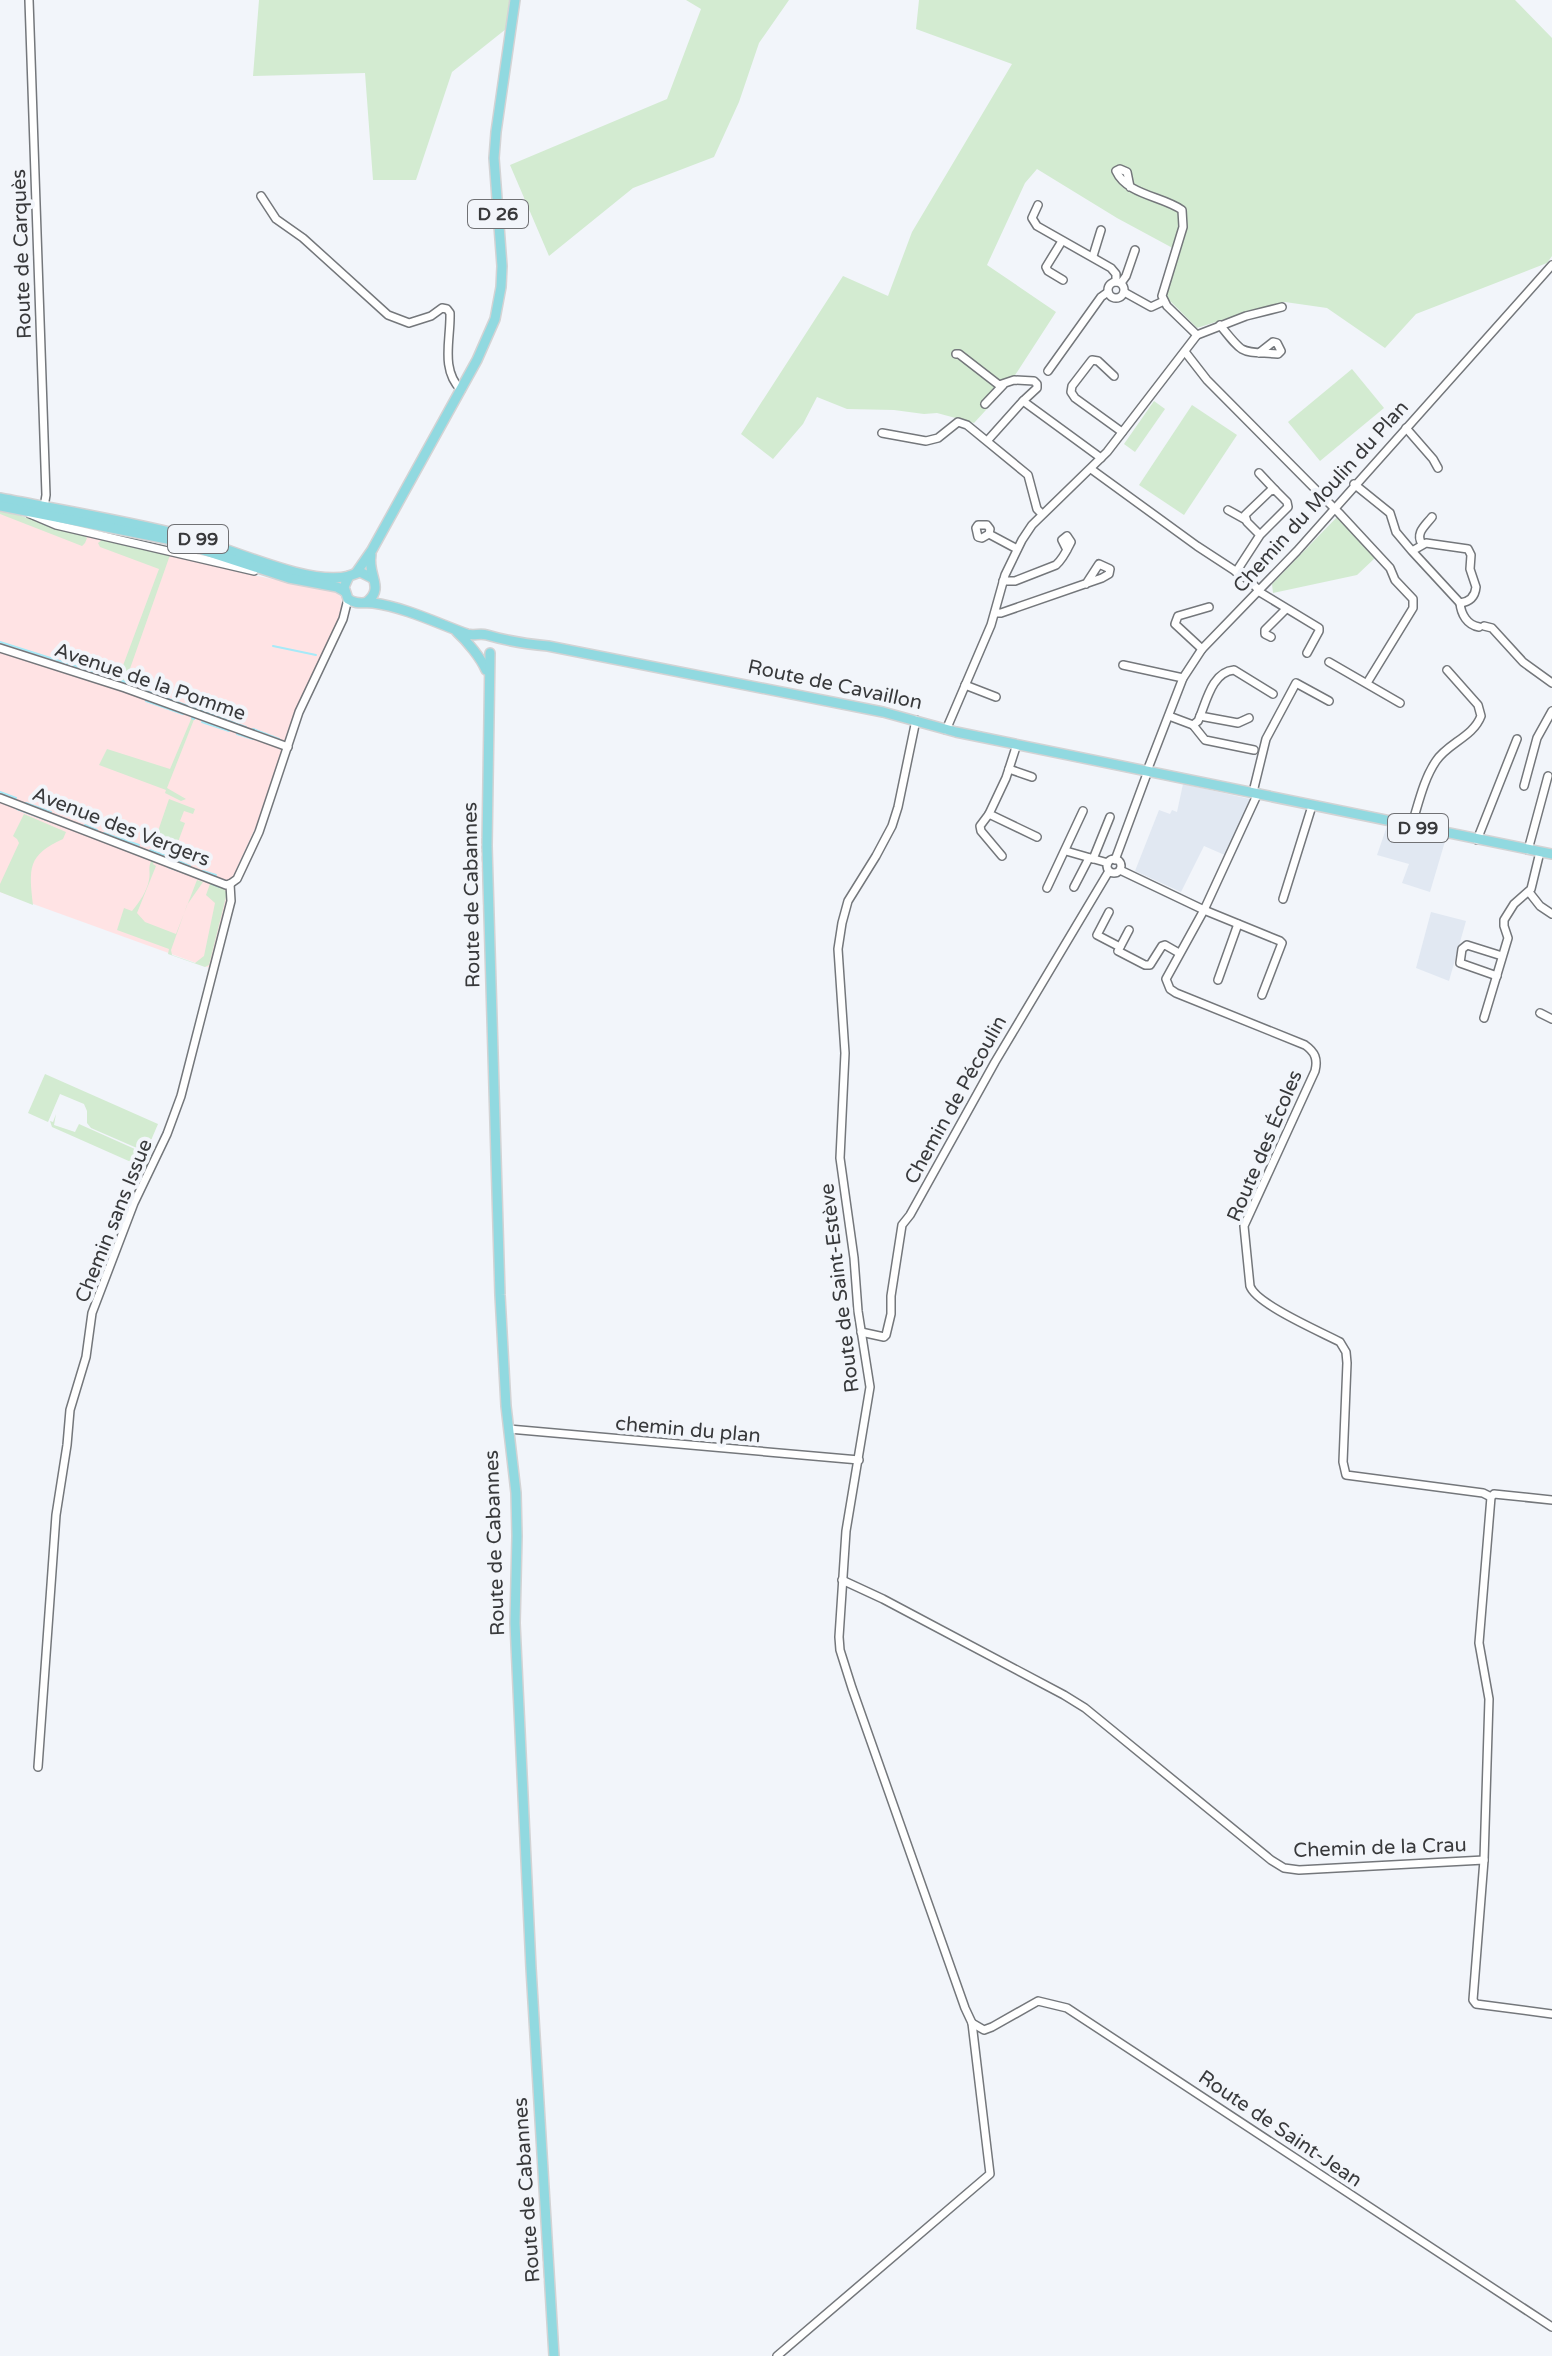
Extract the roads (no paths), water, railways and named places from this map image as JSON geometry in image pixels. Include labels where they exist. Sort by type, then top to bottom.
[{"type":"main road","name":"D 26","points":[[353,574],[372,550],[461,390],[489,338],[498,309],[502,250],[494,158],[515,0]]},
{"type":"main road","name":"D 99","points":[[0,498],[182,535],[299,573],[341,579],[353,574]]},
{"type":"main road","name":"D 99","points":[[0,506],[172,540],[289,578],[337,587],[346,595]]},
{"type":"main road","name":"D 26","points":[[372,550],[372,578]]},
{"type":"main road","points":[[375,594],[375,583],[366,573],[353,574],[345,583],[346,595],[363,603],[392,608],[450,628],[473,641]]},
{"type":"main road","points":[[363,603],[375,594]]},
{"type":"main road","points":[[375,594],[392,608]]},
{"type":"main road","points":[[482,634],[490,637],[493,642],[491,651],[485,656],[478,656],[473,652],[473,641],[482,634]]},
{"type":"main road","name":"Route de Cavaillon","points":[[490,637],[842,703],[946,730],[1147,771],[1161,770],[1312,806],[1552,854]]},
{"type":"main road","name":"Route de Cavaillon","points":[[491,651],[512,643]]},
{"type":"main road","name":"Route de Cabannes","points":[[491,651],[487,846],[500,1295],[516,1493],[515,1623],[554,2356]]},
{"type":"main road","name":"Route de Cabannes","points":[[478,656],[490,680]]},
{"type":"street","name":"Route de Carquès","points":[[29,0],[44,507]]},
{"type":"street","points":[[1130,187],[1182,210],[1183,227],[1162,296],[1197,335]]},
{"type":"street","points":[[261,196],[276,219],[303,238],[388,315],[409,323],[431,316],[442,308],[447,309],[450,313],[447,357],[454,383],[461,390]]},
{"type":"street","points":[[1038,205],[1032,218],[1035,224],[1115,271],[1120,296],[1116,298],[1108,292]]},
{"type":"street","points":[[1093,256],[1101,230]]},
{"type":"street","points":[[1062,241],[1046,267],[1063,280]]},
{"type":"street","points":[[1120,286],[1135,250]]},
{"type":"street","name":"Chemin du Moulin du Plan","points":[[1147,771],[1183,678],[1202,649],[1297,551],[1552,265]]},
{"type":"street","points":[[1048,371],[1101,297],[1108,292],[1110,285],[1120,286],[1151,307],[1164,301]]},
{"type":"street","points":[[946,730],[995,613],[1003,581],[1017,549],[1042,514],[1101,458],[1151,392],[1186,353],[1197,335],[1246,316],[1282,307]]},
{"type":"street","points":[[1220,325],[1241,350],[1259,353]]},
{"type":"street","points":[[1186,353],[1207,380],[1390,568],[1395,580],[1414,603],[1367,683]]},
{"type":"street","points":[[956,354],[1003,385]]},
{"type":"street","points":[[1114,376],[1098,361],[1092,360],[1072,386],[1071,392],[1122,432]]},
{"type":"street","points":[[985,404],[1003,385],[1020,379],[1036,382],[1037,388],[988,440]]},
{"type":"street","points":[[1023,401],[1101,458]]},
{"type":"street","points":[[882,433],[926,441],[938,438],[958,422],[967,425],[1028,475],[1037,509],[1042,514]]},
{"type":"street","points":[[1406,428],[1438,468]]},
{"type":"street","points":[[1091,469],[1286,609],[1319,628],[1307,653]]},
{"type":"street","points":[[1236,572],[1260,535],[1288,507],[1287,502],[1259,473]]},
{"type":"street","points":[[1354,484],[1390,513],[1396,532],[1460,603],[1463,616],[1475,627],[1492,628],[1523,662],[1552,683]]},
{"type":"street","points":[[1246,520],[1247,513],[1270,491],[1275,490]]},
{"type":"street","points":[[1228,510],[1246,520],[1260,535]]},
{"type":"street","points":[[1422,544],[1420,532],[1432,517]]},
{"type":"street","points":[[989,534],[1017,549]]},
{"type":"street","points":[[1412,551],[1422,544],[1463,547],[1470,551],[1470,569],[1476,590],[1469,601],[1460,603]]},
{"type":"street","points":[[1003,581],[1015,581],[1056,565],[1067,550]]},
{"type":"street","points":[[995,613],[1086,584]]},
{"type":"street","points":[[230,884],[237,879],[259,832],[299,712],[343,619],[346,595]]},
{"type":"street","points":[[343,619],[363,603]]},
{"type":"street","points":[[1202,649],[1175,624],[1175,620],[1178,616],[1209,607]]},
{"type":"street","points":[[1271,637],[1265,634],[1265,630],[1286,609]]},
{"type":"street","name":"Avenue de la Pomme","points":[[0,648],[113,683],[288,747]]},
{"type":"street","points":[[1329,662],[1400,703]]},
{"type":"street","points":[[1123,665],[1183,678]]},
{"type":"street","points":[[1193,725],[1217,678],[1229,670],[1273,694]]},
{"type":"street","points":[[1411,827],[1437,758],[1475,727],[1481,716],[1478,705],[1447,670]]},
{"type":"street","name":"Route des Écoles","points":[[1329,701],[1296,683],[1266,739],[1255,793],[1204,910],[1166,979],[1170,989],[1176,993],[1305,1045],[1315,1056],[1315,1071],[1244,1226],[1244,1235],[1252,1292],[1269,1305],[1340,1342],[1346,1352],[1343,1462],[1346,1475],[1483,1493],[1491,1497]]},
{"type":"street","points":[[965,685],[996,697]]},
{"type":"street","points":[[1524,786],[1534,746],[1552,711]]},
{"type":"street","points":[[1169,716],[1193,725],[1205,740],[1254,750]]},
{"type":"street","points":[[1200,716],[1238,723],[1249,718]]},
{"type":"street","name":"Route de Saint-Estève","points":[[777,2356],[990,2174],[972,2023],[845,1668],[839,1637],[846,1531],[870,1387],[840,1158],[845,1053],[838,949],[848,901],[892,826],[916,720]]},
{"type":"street","points":[[1477,840],[1517,739]]},
{"type":"street","points":[[1002,856],[980,826],[989,814],[1017,744]]},
{"type":"street","points":[[1009,769],[1032,777]]},
{"type":"street","name":"Chemin de Pécoulin","points":[[861,1332],[886,1335],[902,1225],[1111,865],[1147,771]]},
{"type":"street","points":[[1528,850],[1548,776]]},
{"type":"street","name":"Avenue des Vergers","points":[[0,798],[230,884]]},
{"type":"street","points":[[1283,899],[1312,806]]},
{"type":"street","points":[[1047,888],[1083,811]]},
{"type":"street","points":[[989,814],[1037,837]]},
{"type":"street","points":[[1074,887],[1110,817]]},
{"type":"street","points":[[1066,851],[1111,865],[1113,873],[1120,870],[1282,943],[1262,995]]},
{"type":"street","points":[[1484,1018],[1508,938],[1504,920],[1514,904],[1529,892],[1540,852]]},
{"type":"street","name":"Chemin sans Issue","points":[[38,1767],[56,1515],[70,1410],[86,1357],[92,1313],[134,1203],[167,1134],[181,1096],[231,901],[230,884]]},
{"type":"street","points":[[1529,892],[1540,906],[1552,914]]},
{"type":"street","points":[[1109,912],[1097,935],[1120,947]]},
{"type":"street","points":[[1218,980],[1238,924]]},
{"type":"street","points":[[1129,930],[1118,951],[1145,965],[1150,965],[1165,945],[1179,953]]},
{"type":"street","points":[[1497,976],[1460,963],[1462,949],[1467,945],[1502,956]]},
{"type":"street","points":[[1540,1013],[1552,1019]]},
{"type":"street","name":"chemin du plan","points":[[512,1429],[859,1460]]},
{"type":"street","points":[[1491,1497],[1494,1494],[1552,1500]]},
{"type":"street","name":"Chemin de la Crau","points":[[842,1580],[897,1606],[1085,1708],[1280,1866],[1299,1870],[1484,1860],[1489,1699],[1479,1643],[1491,1497]]},
{"type":"street","points":[[1484,1860],[1473,2000],[1476,2004],[1552,2014]]},
{"type":"street","name":"Route de Saint-Jean","points":[[972,2023],[984,2030],[1038,2001],[1067,2008],[1552,2327]]},
{"type":"waterway","points":[[0,642],[110,677]]},
{"type":"waterway","points":[[273,646],[316,655]]},
{"type":"waterway","points":[[120,680],[135,686]]},
{"type":"waterway","points":[[144,690],[246,727]]},
{"type":"waterway","points":[[146,701],[183,714]]},
{"type":"waterway","points":[[202,722],[229,731]]},
{"type":"waterway","points":[[253,729],[279,739]]},
{"type":"waterway","points":[[237,734],[253,739]]},
{"type":"waterway","points":[[0,792],[16,798]]},
{"type":"waterway","points":[[26,803],[51,812]]},
{"type":"waterway","points":[[17,809],[52,822]]},
{"type":"waterway","points":[[85,825],[97,830]]},
{"type":"waterway","points":[[104,833],[139,845]]},
{"type":"waterway","points":[[150,850],[164,855]]},
{"type":"waterway","points":[[169,857],[190,866]]},
{"type":"waterway","points":[[168,867],[188,874]]},
{"type":"waterway","points":[[203,871],[216,875]]},
{"type":"waterway","points":[[198,878],[204,880]]},
{"type":"waterway","points":[[212,884],[220,887]]}]
